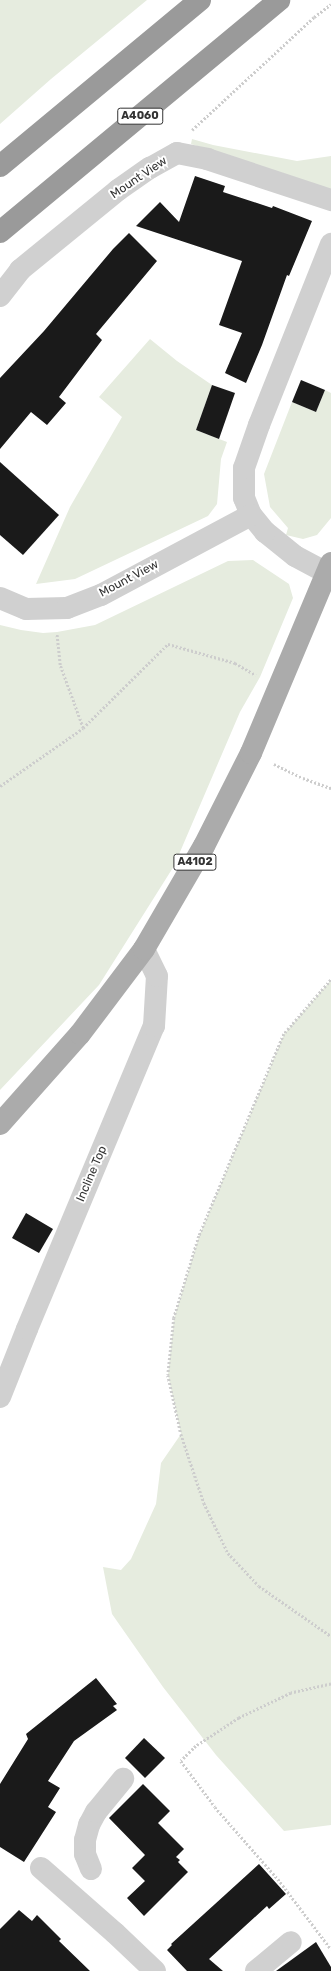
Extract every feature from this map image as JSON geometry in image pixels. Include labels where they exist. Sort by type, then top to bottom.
[{"type":"highway","points":[[0,166],[200,0]]},
{"type":"highway","name":"A4060","points":[[0,232],[280,0]]},
{"type":"main road","name":"A4102","points":[[0,1124],[80,1034],[144,949],[204,846],[251,753],[329,568]]},
{"type":"street","name":"Mount View","points":[[0,296],[20,270],[118,190],[150,168],[177,153],[207,159],[331,200]]},
{"type":"street","points":[[329,568],[295,556],[265,532],[250,515],[244,498],[244,468],[259,425],[331,244]]},
{"type":"street","name":"Mount View","points":[[0,598],[26,609],[67,608],[101,595],[250,515]]},
{"type":"street","name":"Incline Top","points":[[0,1397],[154,1026],[157,976],[144,949]]},
{"type":"street","points":[[70,1893],[97,1862],[85,1854],[85,1840],[89,1825],[96,1812],[123,1779]]},
{"type":"street","points":[[41,1868],[155,1971]]},
{"type":"street","points":[[256,1971],[291,1942]]},
{"type":"path","points":[[177,153],[180,141],[314,17],[331,4]]},
{"type":"path","points":[[55,608],[60,665],[83,728]]},
{"type":"path","points":[[0,786],[83,728],[168,644],[235,663],[279,688]]},
{"type":"path","points":[[251,753],[303,778],[331,788]]},
{"type":"path","points":[[331,980],[284,1034],[199,1236],[174,1318],[168,1375],[181,1434],[204,1503],[228,1553],[259,1586],[331,1636]]},
{"type":"path","points":[[331,1684],[291,1694],[239,1718],[196,1746],[181,1761],[216,1807],[278,1879],[331,1949]]},
{"type":"shaded area","points":[[0,0],[147,0],[51,79],[0,124]]},
{"type":"shaded area","points":[[192,139],[213,145],[297,161],[331,156],[331,190],[191,144]]},
{"type":"shaded area","points":[[150,339],[177,361],[212,385],[196,430],[227,442],[221,459],[217,504],[208,516],[75,579],[36,584],[70,507],[122,417],[99,397]]},
{"type":"shaded area","points":[[325,390],[331,393],[331,518],[317,535],[303,539],[286,535],[288,528],[270,507],[264,474],[292,402],[316,412]]},
{"type":"shaded area","points":[[253,560],[289,584],[293,598],[260,677],[240,712],[174,866],[99,985],[0,1090],[0,625],[43,633],[95,625],[228,561]]},
{"type":"shaded area","points":[[331,980],[331,1825],[284,1831],[216,1755],[163,1687],[112,1614],[103,1567],[121,1570],[131,1559],[156,1504],[161,1463],[181,1434],[168,1375],[174,1318],[199,1236],[284,1034]]},
{"type":"building","points":[[195,176],[225,186],[223,192],[272,208],[273,206],[312,221],[289,276],[287,275],[262,345],[246,383],[225,373],[242,333],[219,325],[242,261],[136,226],[160,202],[179,222]]},
{"type":"building","points":[[129,233],[157,261],[96,334],[102,340],[59,397],[66,403],[47,425],[31,412],[0,449],[0,378],[44,331],[113,249]]},
{"type":"building","points":[[301,380],[325,390],[316,412],[292,402]]},
{"type":"building","points":[[212,385],[235,393],[219,439],[196,430]]},
{"type":"building","points":[[0,462],[59,515],[23,555],[0,535]]},
{"type":"building","points":[[26,1213],[53,1229],[39,1253],[12,1238]]},
{"type":"building","points":[[96,1678],[117,1704],[113,1706],[117,1710],[74,1741],[48,1781],[60,1788],[48,1807],[56,1812],[24,1862],[0,1847],[0,1784],[28,1739],[26,1734]]},
{"type":"building","points":[[144,1738],[165,1758],[145,1778],[125,1758]]},
{"type":"building","points":[[143,1784],[170,1811],[158,1823],[184,1849],[176,1857],[180,1860],[178,1862],[188,1872],[144,1916],[127,1898],[145,1881],[132,1868],[145,1855],[109,1818]]},
{"type":"building","points":[[259,1864],[286,1894],[269,1909],[267,1906],[209,1959],[223,1971],[187,1971],[167,1950],[172,1945],[171,1944]]},
{"type":"building","points":[[19,1910],[32,1921],[37,1915],[61,1939],[59,1941],[90,1971],[0,1971],[0,1929]]},
{"type":"building","points":[[316,1942],[331,1967],[331,1971],[276,1971]]}]
